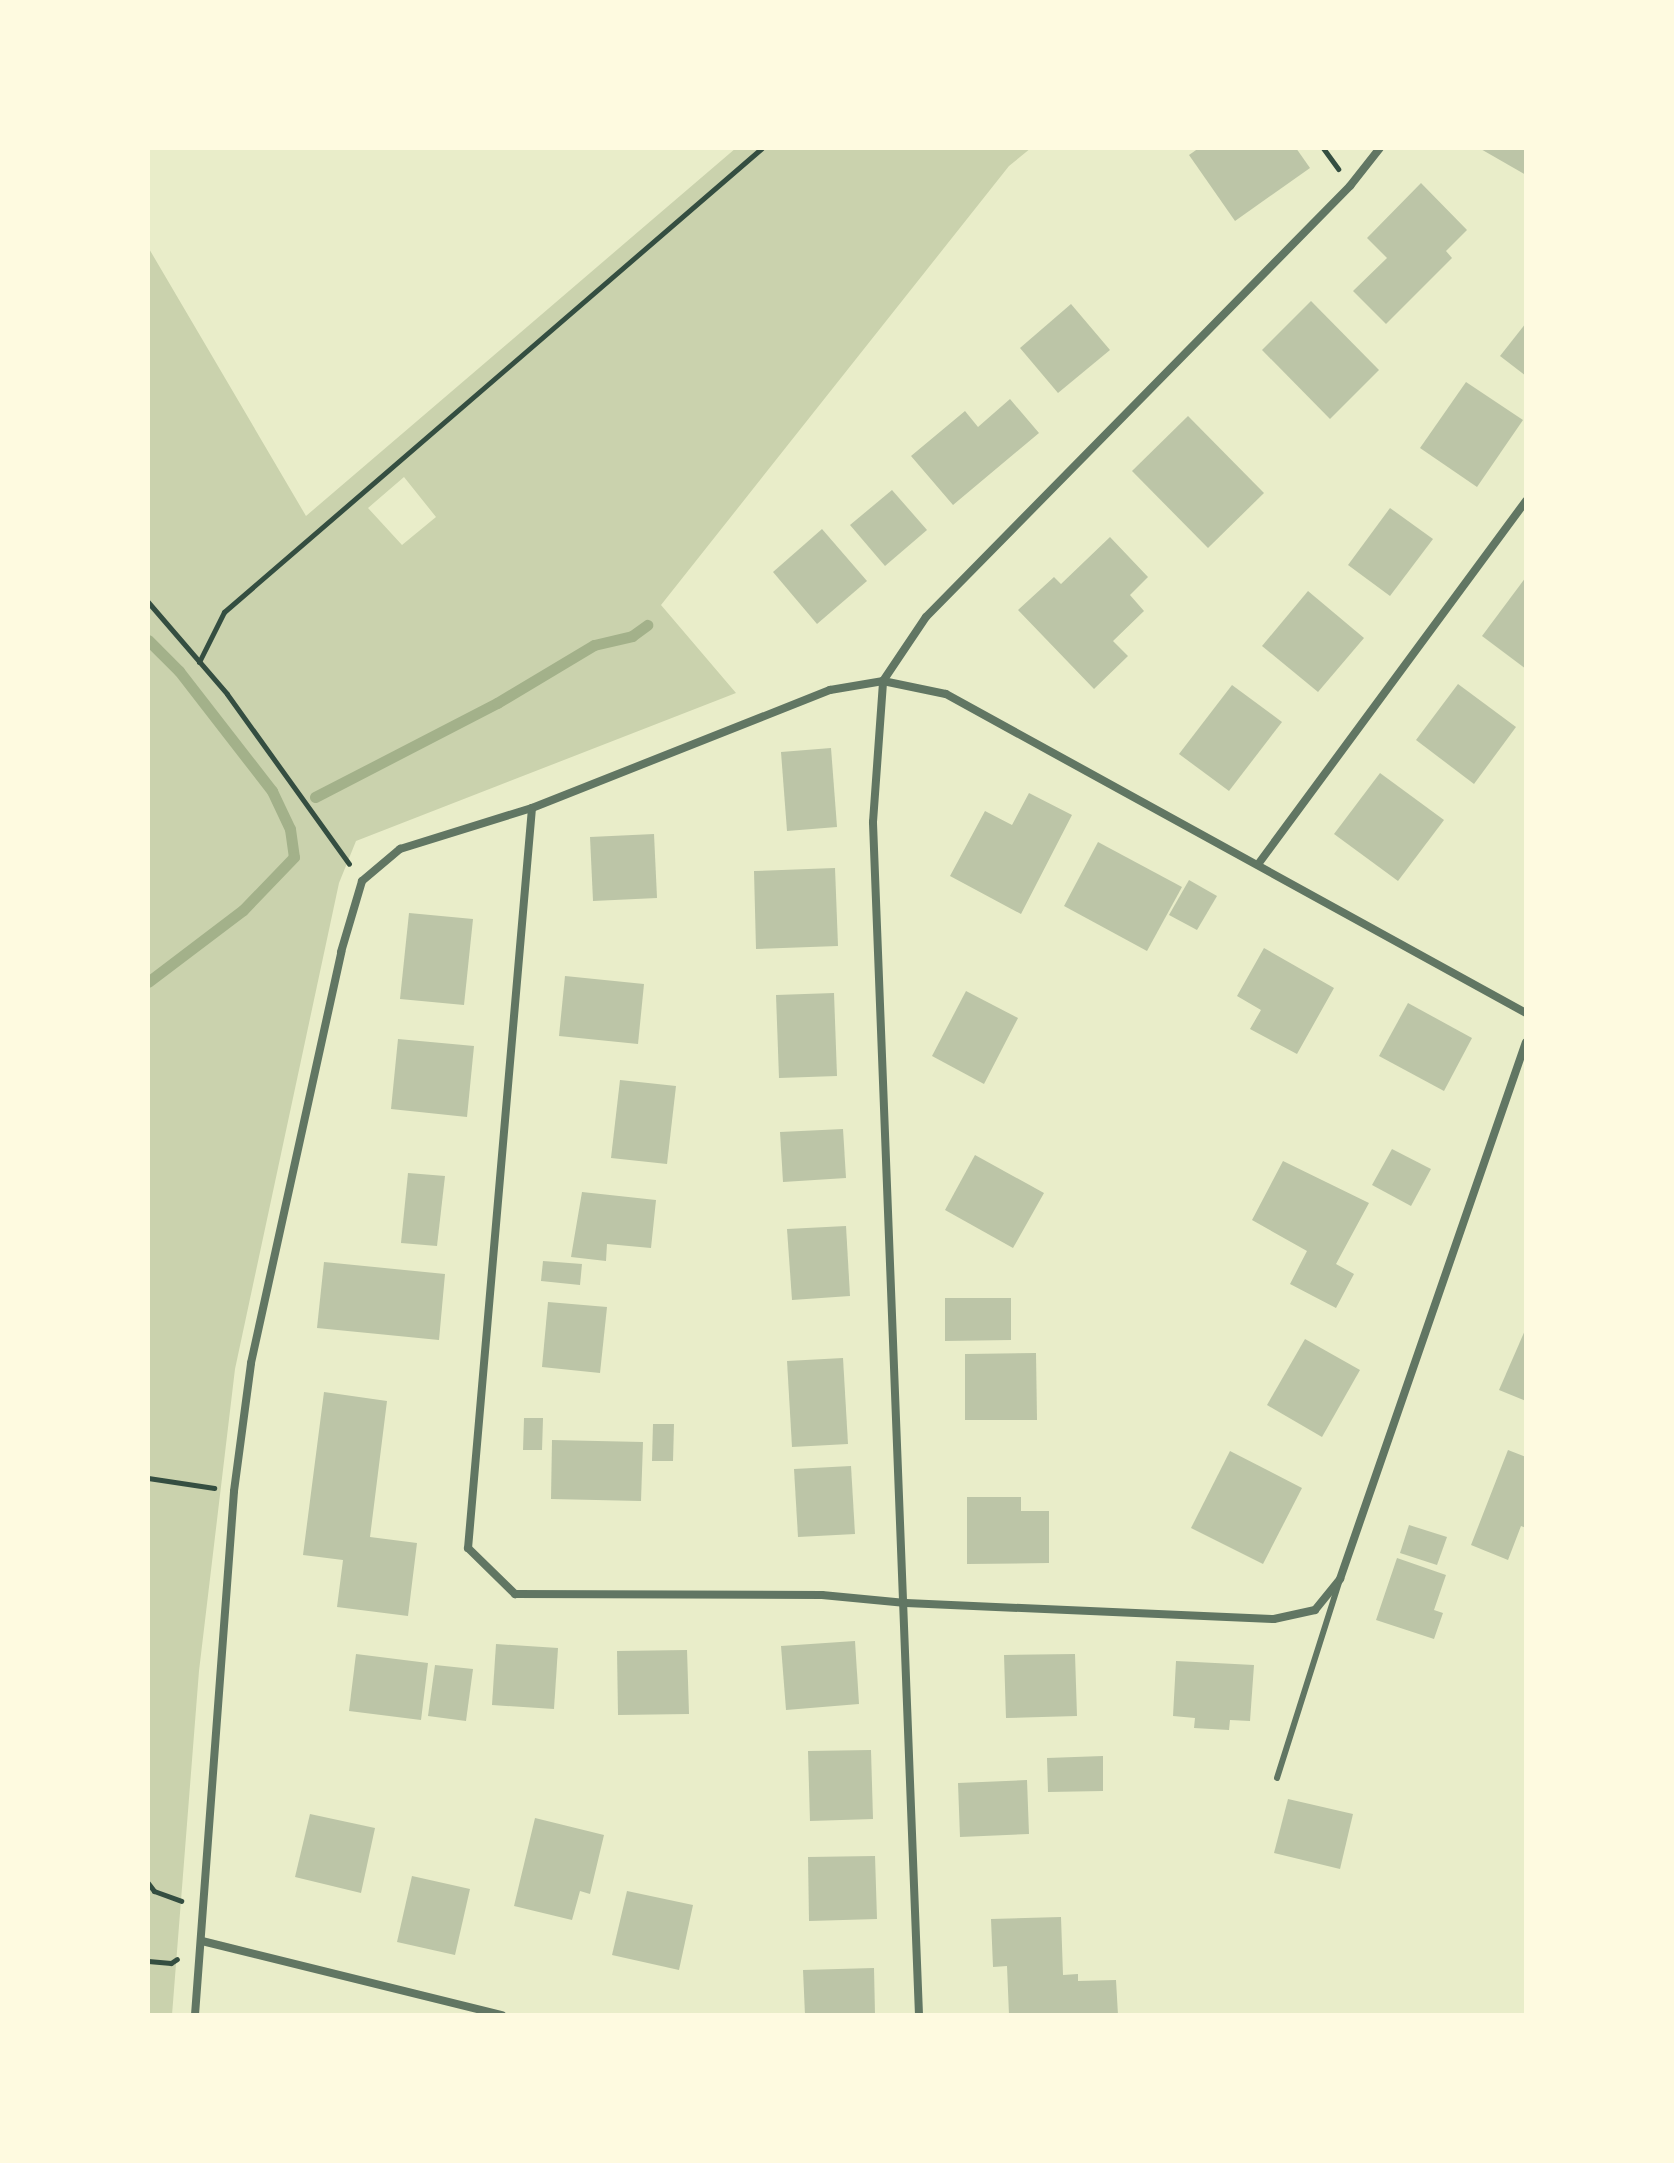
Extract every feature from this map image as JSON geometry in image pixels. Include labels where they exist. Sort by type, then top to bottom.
[{"type":"street","points":[[919,2015],[906,1603],[873,822],[883,681],[926,617],[1339,197],[1380,148]]},
{"type":"street","points":[[1259,863],[1526,501]]},
{"type":"street","points":[[195,2015],[234,1491],[254,1348],[341,952],[362,881],[400,849],[532,808],[830,690],[883,681],[946,694],[1259,863],[1526,1013]]},
{"type":"street","points":[[532,808],[468,1548],[515,1594],[822,1595],[906,1603],[1274,1619],[1315,1610],[1340,1579],[1526,1042]]},
{"type":"street","points":[[202,1941],[502,2015]]},
{"type":"lane","points":[[1277,1778],[1340,1579]]},
{"type":"path","points":[[199,662],[224,612],[762,148]]},
{"type":"path","points":[[148,602],[199,662],[362,881]]},
{"type":"path","points":[[148,1478],[234,1491]]},
{"type":"path","points":[[148,1883],[173,1900],[205,1905]]},
{"type":"green space","points":[[736,148],[1031,148],[1009,166],[661,605],[736,693],[356,841],[339,883],[235,1369],[199,1671],[172,2015],[148,2015],[148,247],[306,516]],"holes":[[[404,477],[436,517],[402,545],[368,508]]]},
{"type":"building","points":[[1199,148],[1296,148],[1310,168],[1235,221],[1189,155]]},
{"type":"building","points":[[1479,148],[1526,148],[1526,175]]},
{"type":"building","points":[[1421,183],[1467,230],[1446,251],[1452,258],[1386,324],[1353,291],[1387,258],[1367,238]]},
{"type":"building","points":[[1311,301],[1379,370],[1330,419],[1262,350]]},
{"type":"building","points":[[1071,304],[1110,350],[1058,393],[1020,348]]},
{"type":"building","points":[[1526,323],[1526,376],[1500,356]]},
{"type":"building","points":[[1466,382],[1523,420],[1477,487],[1420,448]]},
{"type":"building","points":[[1010,399],[1039,433],[953,505],[911,456],[965,411],[978,427]]},
{"type":"building","points":[[1188,416],[1264,493],[1208,548],[1132,471]]},
{"type":"building","points":[[892,490],[927,530],[885,566],[850,525]]},
{"type":"building","points":[[1390,508],[1433,539],[1390,596],[1348,565]]},
{"type":"building","points":[[822,529],[867,581],[817,624],[773,572]]},
{"type":"building","points":[[1110,537],[1148,577],[1130,595],[1144,611],[1113,641],[1128,656],[1094,689],[1018,610],[1054,577],[1061,584]]},
{"type":"building","points":[[1526,577],[1526,669],[1482,636]]},
{"type":"building","points":[[1308,591],[1364,638],[1318,692],[1262,646]]},
{"type":"building","points":[[1458,684],[1516,727],[1474,784],[1416,740]]},
{"type":"building","points":[[1232,685],[1282,722],[1229,791],[1179,754]]},
{"type":"building","points":[[831,748],[837,827],[787,831],[781,752]]},
{"type":"building","points":[[1380,773],[1444,820],[1398,881],[1334,834]]},
{"type":"building","points":[[1029,793],[1072,815],[1021,914],[950,876],[985,811],[1012,825]]},
{"type":"building","points":[[654,834],[657,898],[593,901],[590,837]]},
{"type":"building","points":[[1098,842],[1182,887],[1147,951],[1064,906]]},
{"type":"building","points":[[835,868],[838,946],[756,949],[754,871]]},
{"type":"building","points":[[1189,880],[1217,896],[1197,930],[1169,915]]},
{"type":"building","points":[[409,913],[473,919],[464,1005],[400,999]]},
{"type":"building","points":[[1264,948],[1334,988],[1297,1054],[1250,1029],[1261,1010],[1237,996]]},
{"type":"building","points":[[565,976],[644,984],[638,1044],[559,1036]]},
{"type":"building","points":[[966,991],[1018,1018],[984,1084],[932,1056]]},
{"type":"building","points":[[834,993],[837,1076],[779,1078],[776,995]]},
{"type":"building","points":[[1408,1003],[1472,1038],[1444,1091],[1379,1056]]},
{"type":"building","points":[[398,1039],[474,1046],[467,1117],[391,1109]]},
{"type":"building","points":[[620,1080],[676,1086],[667,1164],[611,1158]]},
{"type":"building","points":[[843,1129],[846,1178],[783,1182],[780,1132]]},
{"type":"building","points":[[1392,1149],[1431,1169],[1411,1206],[1372,1185]]},
{"type":"building","points":[[975,1155],[1044,1193],[1013,1248],[945,1210]]},
{"type":"building","points":[[1283,1161],[1369,1203],[1336,1264],[1354,1274],[1336,1308],[1290,1284],[1307,1251],[1252,1220]]},
{"type":"building","points":[[408,1173],[445,1176],[437,1246],[401,1243]]},
{"type":"building","points":[[582,1192],[656,1200],[651,1248],[607,1244],[606,1261],[571,1257]]},
{"type":"building","points":[[846,1226],[850,1296],[792,1300],[787,1229]]},
{"type":"building","points":[[543,1261],[582,1264],[580,1285],[541,1281]]},
{"type":"building","points":[[324,1262],[445,1274],[439,1340],[317,1328]]},
{"type":"building","points":[[945,1298],[1011,1298],[1011,1340],[945,1341]]},
{"type":"building","points":[[548,1302],[607,1307],[600,1373],[542,1367]]},
{"type":"building","points":[[1526,1328],[1526,1401],[1499,1390]]},
{"type":"building","points":[[1305,1339],[1360,1370],[1322,1437],[1267,1405]]},
{"type":"building","points":[[1036,1353],[1037,1420],[965,1420],[965,1354]]},
{"type":"building","points":[[843,1358],[848,1444],[792,1447],[787,1361]]},
{"type":"building","points":[[324,1392],[387,1401],[370,1537],[417,1543],[408,1616],[337,1607],[343,1560],[303,1555]]},
{"type":"building","points":[[524,1418],[543,1418],[542,1450],[523,1450]]},
{"type":"building","points":[[653,1424],[674,1424],[673,1461],[652,1461]]},
{"type":"building","points":[[552,1440],[643,1442],[641,1501],[551,1499]]},
{"type":"building","points":[[1508,1450],[1526,1457],[1526,1528],[1521,1526],[1508,1560],[1471,1545]]},
{"type":"building","points":[[1230,1451],[1302,1488],[1263,1564],[1191,1528]]},
{"type":"building","points":[[851,1466],[855,1534],[798,1537],[794,1469]]},
{"type":"building","points":[[967,1497],[1021,1497],[1021,1511],[1049,1511],[1049,1563],[967,1564]]},
{"type":"building","points":[[1409,1525],[1447,1537],[1437,1565],[1400,1553]]},
{"type":"building","points":[[1397,1558],[1446,1575],[1434,1610],[1443,1613],[1434,1639],[1376,1620]]},
{"type":"building","points":[[855,1641],[859,1704],[786,1710],[781,1646]]},
{"type":"building","points":[[496,1644],[558,1648],[554,1709],[492,1705]]},
{"type":"building","points":[[687,1650],[689,1714],[618,1715],[617,1651]]},
{"type":"building","points":[[356,1654],[428,1663],[421,1720],[349,1711]]},
{"type":"building","points":[[1075,1654],[1077,1716],[1006,1718],[1004,1655]]},
{"type":"building","points":[[1176,1661],[1254,1665],[1250,1721],[1230,1720],[1229,1730],[1194,1728],[1195,1718],[1173,1716]]},
{"type":"building","points":[[435,1665],[473,1669],[466,1721],[428,1716]]},
{"type":"building","points":[[871,1750],[873,1819],[810,1821],[808,1751]]},
{"type":"building","points":[[1103,1756],[1103,1791],[1048,1792],[1047,1758]]},
{"type":"building","points":[[1027,1780],[1029,1834],[960,1837],[958,1783]]},
{"type":"building","points":[[1288,1799],[1353,1814],[1340,1869],[1274,1853]]},
{"type":"building","points":[[310,1814],[375,1828],[361,1893],[295,1877]]},
{"type":"building","points":[[535,1818],[604,1835],[590,1894],[580,1891],[572,1920],[514,1906]]},
{"type":"building","points":[[875,1856],[877,1919],[809,1921],[808,1857]]},
{"type":"building","points":[[412,1876],[470,1889],[455,1955],[397,1942]]},
{"type":"building","points":[[627,1891],[693,1905],[679,1970],[612,1955]]},
{"type":"building","points":[[1061,1917],[1063,1975],[1078,1974],[1078,1981],[1116,1980],[1118,2015],[1009,2015],[1007,1966],[993,1967],[991,1919]]},
{"type":"building","points":[[874,1968],[875,2015],[805,2015],[803,1970]]},
{"type":"waterway","points":[[315,797],[497,703],[594,645],[632,636],[647,625]]},
{"type":"waterway","points":[[148,640],[179,671],[272,791],[290,829],[294,857],[243,910],[148,982]]}]
